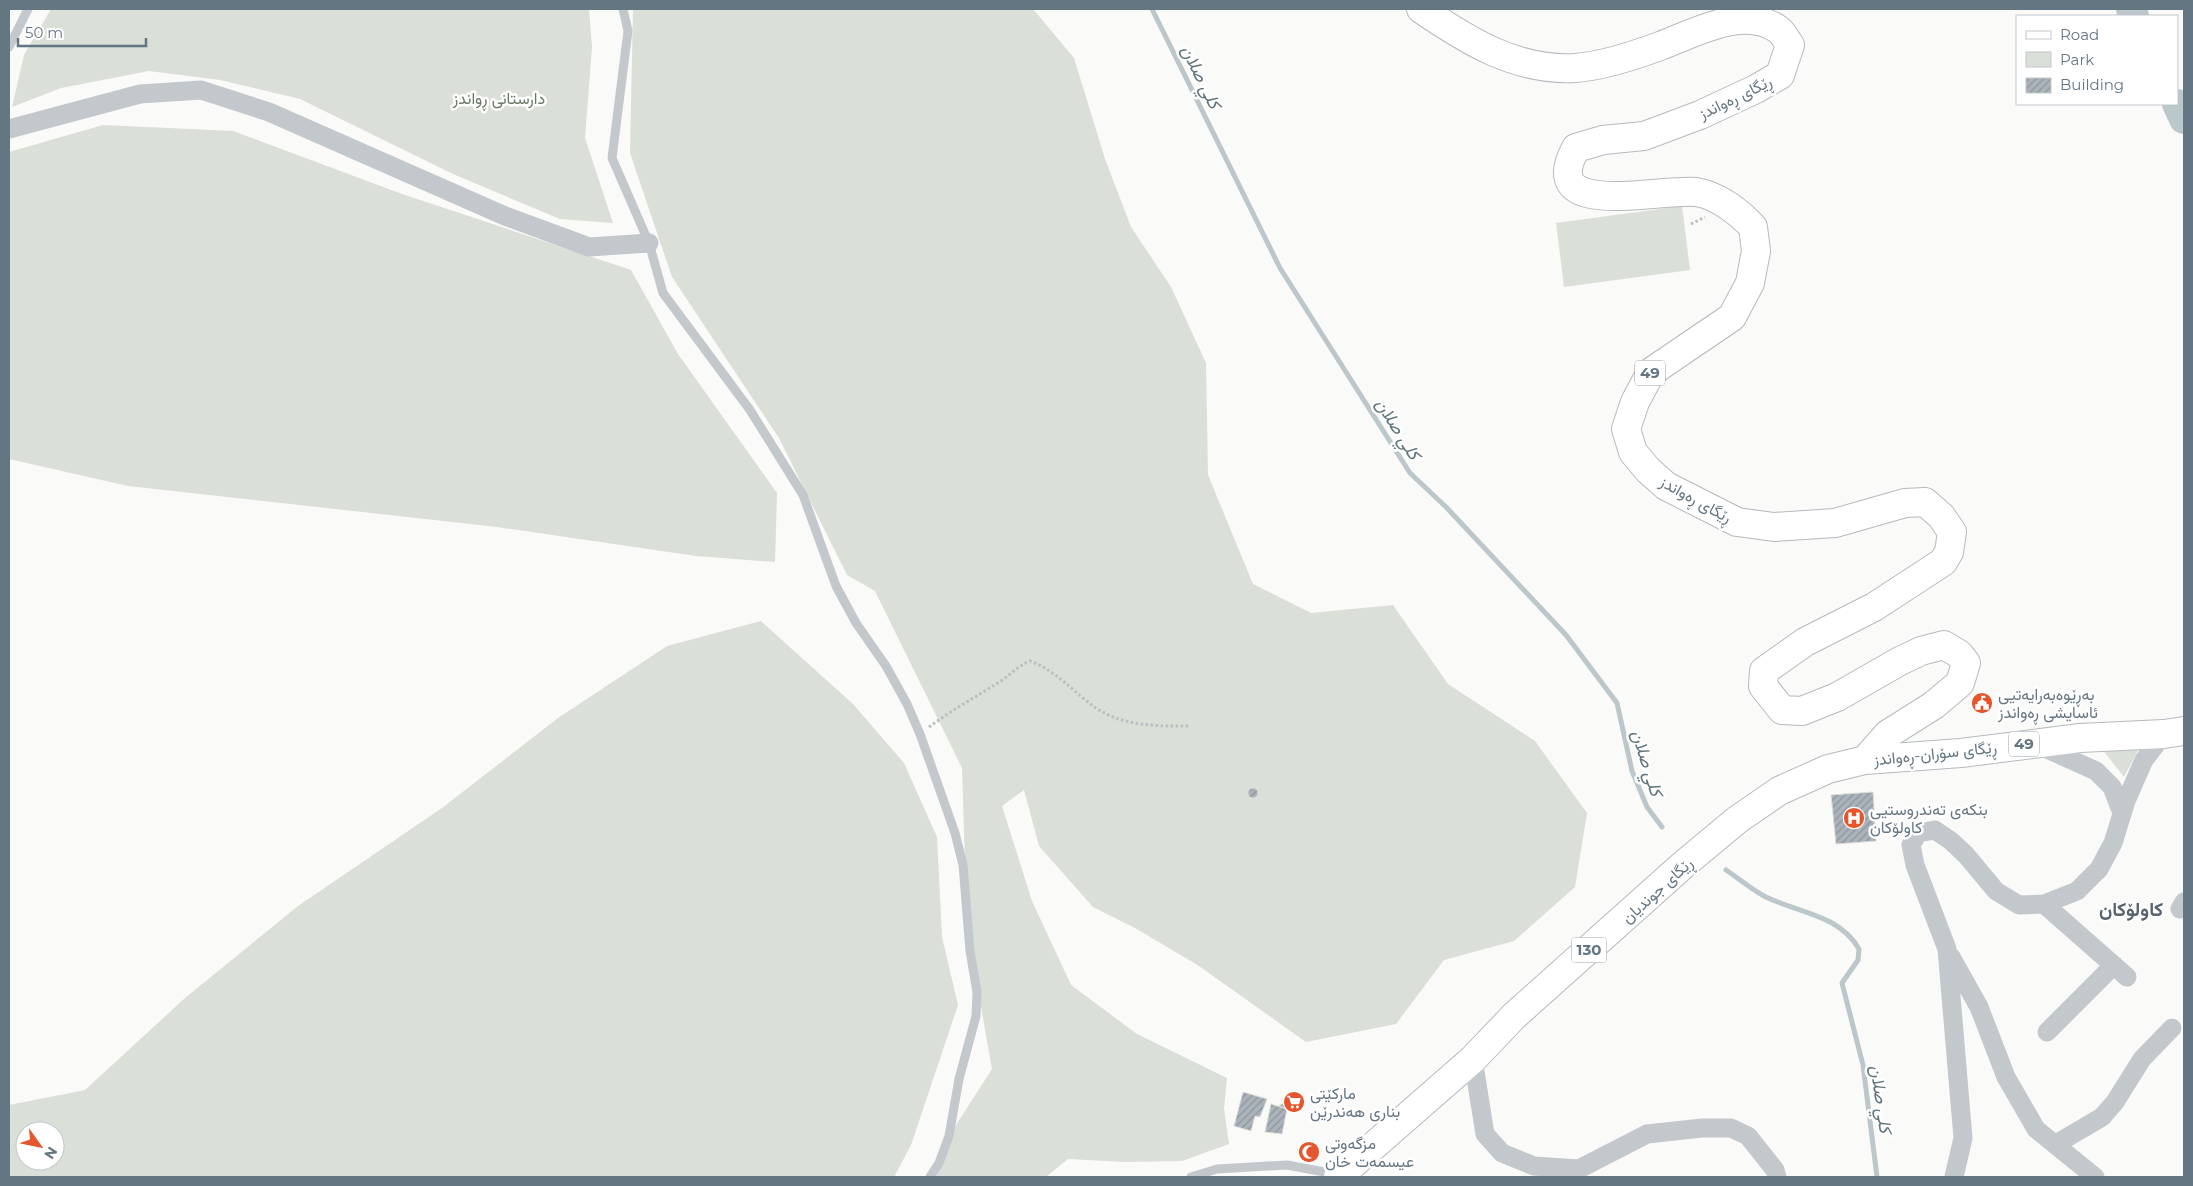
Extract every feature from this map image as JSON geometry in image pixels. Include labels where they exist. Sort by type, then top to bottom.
[{"type":"main road","name":"ڕێگای ڕەواندز","points":[[1421,9],[1452,30],[1500,56],[1530,65],[1574,68],[1603,64],[1659,47],[1716,23],[1733,21],[1759,21],[1779,30],[1790,45],[1780,75],[1748,93],[1700,116],[1644,136],[1603,140],[1576,148],[1567,164],[1567,178],[1574,189],[1592,196],[1697,192],[1729,205],[1753,227],[1756,251],[1750,283],[1732,317],[1651,372],[1635,402],[1626,429],[1633,452],[1648,470],[1666,486],[1737,522],[1774,527],[1835,523],[1905,502],[1925,502],[1941,516],[1952,532],[1949,552],[1943,562],[1874,607],[1805,642],[1764,671],[1763,686],[1782,710],[1802,711],[1837,697],[1922,651],[1944,644],[1959,654],[1966,663],[1960,683],[1934,704],[1888,734],[1865,760]]},
{"type":"main road","name":"ڕێگای سۆران-ڕەواندز","points":[[1865,760],[1961,753],[2033,742],[2118,734],[2174,732]]},
{"type":"main road","name":"ڕێگای جوندیان","points":[[1339,1176],[1473,1059],[1514,1016],[1758,803],[1828,769],[1865,760]]},
{"type":"street","points":[[9,129],[140,94],[201,90],[269,112],[505,216],[589,247],[649,243]]},
{"type":"street","points":[[2096,1177],[2036,1129],[2006,1077],[1979,1007],[1947,949],[1915,865],[1911,844],[1918,833],[1935,830],[1951,841],[1996,891],[2019,905],[2044,904],[2077,891],[2099,868],[2113,843],[2122,813],[2144,760],[2174,732]]},
{"type":"street","points":[[2033,742],[2096,770],[2112,787],[2122,813]]},
{"type":"street","points":[[2044,904],[2120,971],[2047,1032]]},
{"type":"street","points":[[1947,949],[1964,1138],[1954,1177]]},
{"type":"street","points":[[2056,1144],[2102,1117],[2114,1102],[2142,1058],[2172,1028]]},
{"type":"street","points":[[1473,1059],[1485,1134],[1502,1153],[1535,1172],[1579,1168],[1647,1134],[1702,1128],[1731,1128],[1748,1136],[1765,1155],[1777,1177]]},
{"type":"lane","points":[[9,46],[28,9]]},
{"type":"lane","points":[[623,9],[628,31],[612,158],[649,243],[663,293],[750,410],[803,495],[836,586],[903,697],[920,734],[955,833],[963,866],[970,951],[977,992],[976,1016],[959,1079],[949,1136],[930,1177]]},
{"type":"lane","points":[[1191,1177],[1217,1169],[1287,1165],[1339,1176]]},
{"type":"path","points":[[920,734],[950,711],[1030,661],[1052,673],[1098,709],[1119,719],[1146,726],[1190,726]]},
{"type":"green space","name":"دارستانی ڕواندز","points":[[51,9],[589,9],[592,47],[585,138],[613,223],[560,219],[453,174],[300,99],[220,80],[149,71],[61,88],[12,107],[24,55]]},
{"type":"green space","points":[[633,9],[1033,9],[1074,58],[1105,159],[1131,227],[1171,287],[1206,363],[1208,475],[1253,584],[1311,613],[1393,605],[1448,684],[1535,741],[1587,813],[1575,887],[1514,941],[1444,960],[1396,1024],[1306,1042],[1199,966],[1135,928],[1093,907],[1039,846],[1024,790],[1002,806],[1032,901],[1071,985],[1137,1034],[1227,1078],[1224,1108],[1229,1144],[1182,1161],[1126,1162],[1068,1159],[1046,1177],[936,1177],[949,1136],[992,1069],[967,928],[962,768],[875,591],[847,575],[779,438],[672,277],[630,153]]},
{"type":"green space","points":[[103,125],[233,131],[402,194],[631,270],[678,354],[777,493],[775,562],[696,556],[497,527],[128,486],[9,459],[9,152]]},
{"type":"green space","points":[[1682,206],[1690,270],[1564,287],[1556,223]]},
{"type":"green space","points":[[761,621],[853,704],[904,763],[937,837],[942,937],[958,1005],[911,1145],[894,1177],[9,1177],[9,1105],[85,1090],[185,998],[298,906],[442,808],[558,718],[667,646]]},
{"type":"green space","points":[[2143,741],[2124,777],[2102,749]]},
{"type":"building","points":[[1251,788],[1255,788],[1258,793],[1257,797],[1251,798],[1248,795],[1248,791]]},
{"type":"building","name":"بنکەی تەندروستیی کاولۆکان","points":[[1873,792],[1876,841],[1836,844],[1831,795]]},
{"type":"building","points":[[1243,1092],[1267,1099],[1260,1117],[1255,1116],[1251,1131],[1234,1126]]},
{"type":"building","points":[[1296,1094],[1299,1100],[1287,1109],[1279,1106]]},
{"type":"building","points":[[1271,1104],[1287,1109],[1282,1134],[1265,1132]]},
{"type":"waterway","name":"كلي صلان","points":[[1152,9],[1280,268],[1410,473],[1446,507],[1566,635],[1617,703],[1632,771],[1647,807],[1662,827]]},
{"type":"waterway","points":[[2131,9],[2134,15]]},
{"type":"waterway","points":[[2177,105],[2184,119]]},
{"type":"waterway","name":"كلي صلان","points":[[1726,870],[1764,896],[1829,921],[1851,937],[1859,949],[1858,960],[1842,983],[1863,1065],[1877,1177]]},
{"type":"place","name":"بەڕێوەبەرایەتیی ئاسایشی ڕەواندز","points":[[1982,703]]},
{"type":"place","name":"بنکەی تەندروستیی کاولۆکان","points":[[1854,818]]},
{"type":"place","name":"مارکێتی بناری هەندرێن","points":[[1294,1102]]},
{"type":"place","name":"مزگەوتی عیسمەت خان","points":[[1309,1152]]},
{"type":"district","name":"کاولۆکان","points":[[2131,909]]}]
